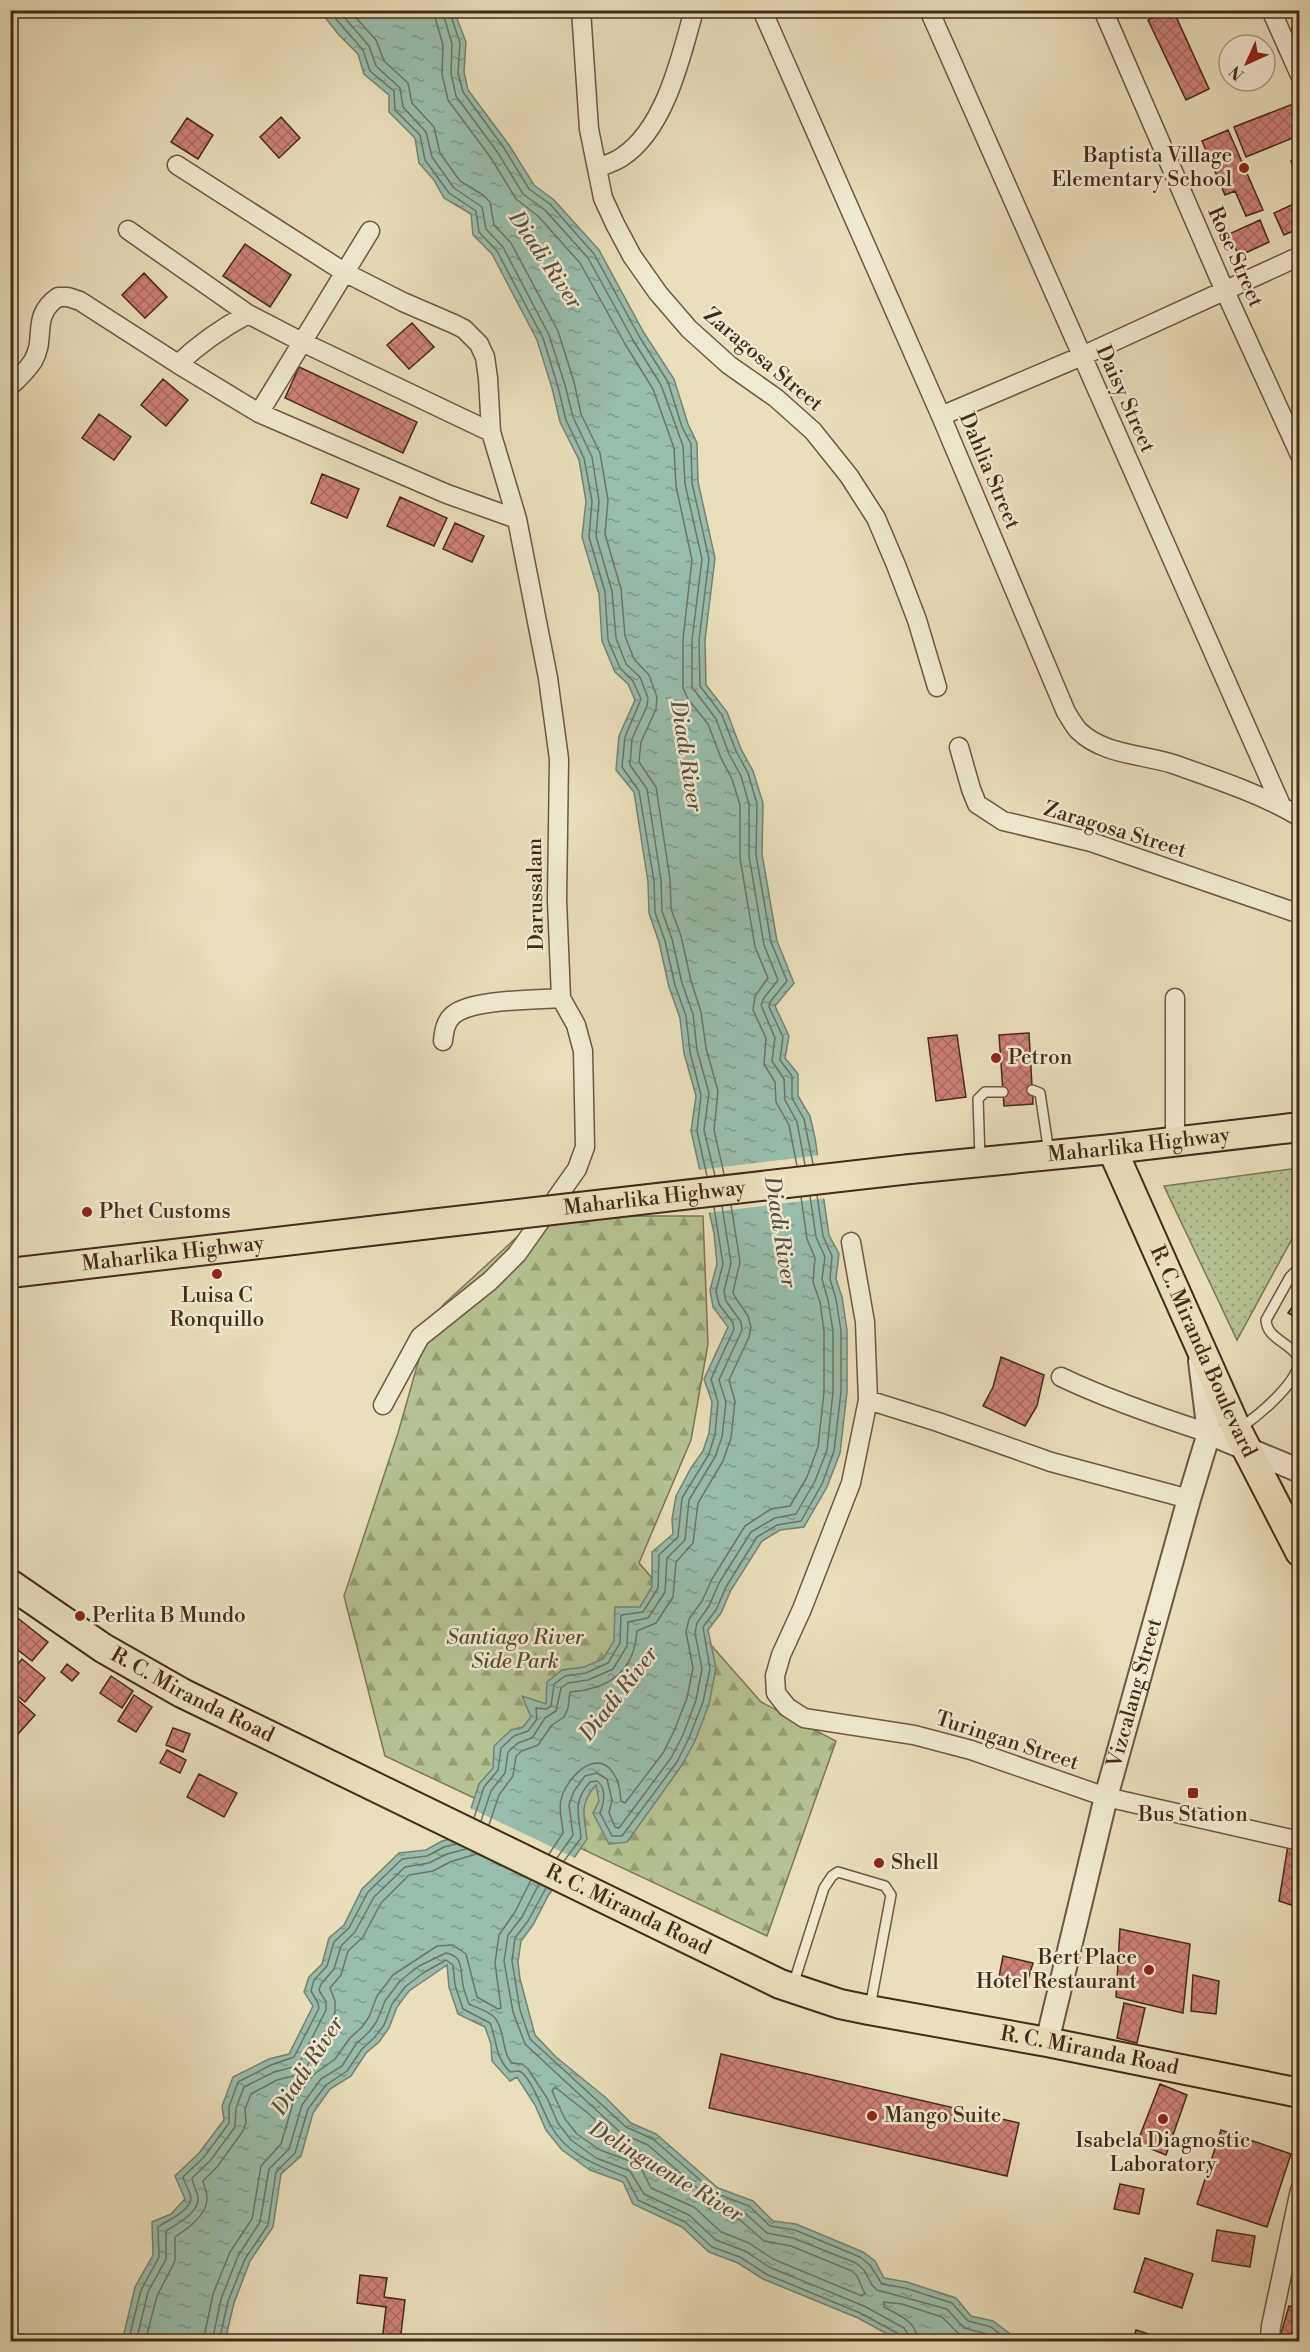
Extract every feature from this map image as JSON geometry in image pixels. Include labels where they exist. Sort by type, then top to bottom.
[{"type":"main road","name":"Maharlika Highway","points":[[10,1273],[910,1169],[1299,1127]]},
{"type":"main road","name":"R. C. Miranda Boulevard","points":[[1112,1149],[1198,1343],[1231,1437],[1299,1552]]},
{"type":"main road","name":"R. C. Miranda Road","points":[[10,1584],[103,1647],[182,1694],[786,1986],[840,2004],[1047,2042],[1299,2093]]},
{"type":"street","name":"Zaragosa Street","points":[[581,10],[589,129],[603,198],[615,225],[632,256],[658,292],[697,337],[729,365],[776,398],[813,431],[849,476],[871,509],[896,565],[917,620],[937,687]]},
{"type":"street","points":[[597,168],[622,157],[635,146],[642,140],[657,117],[667,96],[694,10]]},
{"type":"street","name":"Dahlia Street","points":[[762,10],[837,185],[941,416],[1066,712],[1078,730],[1096,742],[1119,751],[1171,763],[1281,805],[1299,817]]},
{"type":"street","name":"Daisy Street","points":[[929,10],[1281,805]]},
{"type":"street","name":"Rose Street","points":[[1103,10],[1299,455]]},
{"type":"street","points":[[1271,10],[1299,75]]},
{"type":"street","name":"Darussalam","points":[[177,165],[344,272],[464,329],[479,344],[485,357],[492,432],[517,519],[548,678],[559,759],[557,900],[561,998],[576,1025],[583,1051],[585,1147],[577,1169],[517,1254],[490,1281],[420,1337],[383,1405]]},
{"type":"street","points":[[128,231],[248,314],[492,432]]},
{"type":"street","points":[[259,412],[370,231]]},
{"type":"street","points":[[941,416],[1082,356],[1299,256]]},
{"type":"street","points":[[10,386],[33,361],[37,350],[40,321],[45,309],[58,297],[68,297],[80,301],[178,364],[259,412],[447,494],[517,519]]},
{"type":"street","points":[[178,364],[206,339],[248,314]]},
{"type":"street","name":"Zaragosa Street","points":[[960,747],[977,804],[1003,821],[1091,842],[1299,914]]},
{"type":"street","points":[[443,1041],[445,1026],[453,1014],[468,1008],[492,1003],[561,998]]},
{"type":"street","points":[[1174,998],[1175,1142]]},
{"type":"street","points":[[851,1242],[865,1322],[868,1400],[1051,1462],[1189,1499]]},
{"type":"street","points":[[1061,1377],[1149,1414],[1231,1437],[1299,1471]]},
{"type":"street","name":"Turingan Street","points":[[868,1400],[851,1483],[802,1609],[781,1654],[775,1676],[776,1693],[787,1707],[804,1718],[925,1738],[970,1750],[1106,1797],[1299,1841]]},
{"type":"street","name":"Vizcalang Street","points":[[1047,2042],[1106,1797],[1189,1499],[1231,1437]]},
{"type":"street","points":[[1271,2334],[1299,2190]]},
{"type":"lane","points":[[1032,1090],[1040,1093],[1049,1155]]},
{"type":"lane","points":[[980,1162],[978,1099],[985,1092],[1003,1092]]},
{"type":"lane","points":[[1231,1437],[1275,1402],[1299,1366],[1298,1356],[1266,1329],[1266,1320],[1290,1277],[1299,1267]]},
{"type":"lane","points":[[786,1986],[824,1888],[832,1876],[838,1872],[885,1886],[891,1895],[869,2010]]},
{"type":"green space","points":[[1299,1168],[1299,1226],[1237,1340],[1164,1186]]},
{"type":"green space","name":"Santiago River Side Park","points":[[540,1216],[703,1216],[708,1344],[691,1440],[639,1563],[761,1702],[836,1741],[767,1936],[385,1756],[344,1596],[398,1433],[429,1324],[444,1304]]},
{"type":"water","points":[[320,11],[454,11],[466,42],[464,72],[468,90],[509,145],[534,185],[554,200],[599,250],[644,333],[674,379],[688,424],[697,443],[698,482],[715,558],[705,640],[706,685],[727,712],[741,749],[753,771],[763,803],[762,854],[777,941],[794,983],[775,1006],[789,1036],[785,1058],[798,1074],[798,1096],[810,1116],[829,1235],[839,1254],[836,1279],[842,1297],[847,1330],[847,1392],[840,1453],[827,1487],[804,1527],[780,1530],[762,1541],[731,1590],[721,1613],[708,1630],[716,1668],[709,1704],[695,1741],[682,1765],[627,1842],[609,1844],[593,1813],[599,1801],[596,1785],[587,1798],[584,1816],[587,1839],[521,1941],[518,1962],[520,1979],[535,2035],[556,2057],[605,2097],[631,2123],[656,2134],[718,2188],[753,2201],[773,2221],[796,2224],[863,2252],[875,2261],[884,2278],[907,2282],[956,2298],[971,2316],[993,2321],[1013,2336],[1025,2341],[900,2341],[858,2318],[763,2279],[738,2263],[709,2252],[682,2227],[633,2204],[623,2182],[590,2170],[562,2150],[546,2130],[535,2105],[517,2077],[510,2081],[492,2061],[491,2044],[485,2027],[458,2014],[449,1987],[447,1965],[409,1991],[397,2007],[389,2028],[379,2042],[366,2053],[351,2076],[330,2089],[313,2113],[301,2156],[281,2174],[273,2227],[250,2261],[234,2303],[225,2341],[122,2342],[135,2287],[153,2255],[152,2222],[171,2214],[185,2199],[175,2176],[199,2153],[224,2120],[222,2106],[233,2077],[269,2059],[289,2054],[313,2006],[304,1992],[309,1977],[322,1964],[329,1938],[344,1925],[362,1889],[399,1853],[426,1850],[442,1841],[462,1836],[479,1784],[493,1768],[494,1746],[511,1730],[523,1727],[531,1717],[522,1696],[546,1704],[547,1682],[562,1670],[584,1667],[603,1659],[614,1641],[615,1607],[640,1607],[652,1587],[652,1552],[673,1534],[672,1519],[676,1496],[703,1451],[709,1433],[712,1402],[704,1379],[728,1327],[713,1307],[710,1290],[717,1264],[714,1233],[691,1131],[696,1096],[684,1053],[680,1018],[649,913],[648,882],[634,792],[616,770],[619,736],[635,700],[628,684],[615,672],[602,641],[599,594],[582,537],[586,501],[579,460],[560,422],[537,340],[492,254],[473,235],[471,214],[444,198],[434,180],[419,163],[415,138],[389,112],[389,95],[364,74],[358,54]]},
{"type":"pier","points":[[821,1155],[827,1198],[706,1213],[697,1170]]},
{"type":"pier","points":[[468,1807],[577,1859],[555,1891],[444,1837],[460,1834]]},
{"type":"building","points":[[1173,10],[1209,89],[1186,100],[1148,20]]},
{"type":"building","points":[[1298,102],[1300,135],[1246,157],[1234,127]]},
{"type":"building","points":[[281,117],[300,138],[279,158],[260,137]]},
{"type":"building","points":[[187,118],[213,135],[198,159],[171,142]]},
{"type":"building","points":[[1228,130],[1263,210],[1246,216],[1235,191],[1225,195],[1202,141]]},
{"type":"building","points":[[1300,158],[1300,190],[1291,161]]},
{"type":"building","points":[[1300,201],[1300,228],[1284,235],[1274,213]]},
{"type":"building","points":[[1260,220],[1269,242],[1239,256],[1229,234]]},
{"type":"building","points":[[245,244],[291,275],[270,307],[223,276]]},
{"type":"building","points":[[144,273],[167,297],[145,318],[122,295]]},
{"type":"building","points":[[412,323],[434,347],[409,369],[387,345]]},
{"type":"building","points":[[299,367],[417,422],[403,453],[285,398]]},
{"type":"building","points":[[163,379],[188,400],[166,426],[141,405]]},
{"type":"building","points":[[99,414],[131,437],[114,460],[82,438]]},
{"type":"building","points":[[322,474],[359,489],[347,518],[311,503]]},
{"type":"building","points":[[400,497],[447,518],[434,546],[387,526]]},
{"type":"building","points":[[455,523],[484,536],[472,562],[443,549]]},
{"type":"building","points":[[1029,1033],[1033,1104],[1004,1106],[999,1035]]},
{"type":"building","points":[[957,1035],[966,1097],[936,1101],[928,1038]]},
{"type":"building","points":[[1300,1295],[1300,1320],[1288,1313]]},
{"type":"building","points":[[1001,1357],[1044,1375],[1037,1406],[1025,1426],[983,1406],[993,1387]]},
{"type":"building","points":[[10,1612],[48,1642],[32,1661],[10,1644]]},
{"type":"building","points":[[22,1659],[45,1678],[25,1702],[10,1690],[10,1674]]},
{"type":"building","points":[[67,1664],[79,1673],[72,1681],[61,1672]]},
{"type":"building","points":[[111,1676],[133,1691],[122,1708],[100,1693]]},
{"type":"building","points":[[10,1693],[35,1715],[10,1743]]},
{"type":"building","points":[[134,1695],[152,1707],[136,1732],[118,1721]]},
{"type":"building","points":[[173,1728],[190,1734],[183,1752],[166,1745]]},
{"type":"building","points":[[167,1750],[186,1760],[180,1773],[160,1763]]},
{"type":"building","points":[[199,1774],[237,1793],[224,1817],[187,1797]]},
{"type":"building","points":[[1288,1845],[1300,1849],[1300,1908],[1279,1901]]},
{"type":"building","points":[[1120,1929],[1190,1944],[1183,2013],[1116,1997]]},
{"type":"building","points":[[1003,1956],[1033,1963],[1026,1986],[998,1982]]},
{"type":"building","points":[[1193,1975],[1219,1981],[1216,2014],[1191,2011]]},
{"type":"building","points":[[1124,2003],[1145,2008],[1137,2043],[1117,2038]]},
{"type":"building","points":[[721,2054],[1019,2123],[1007,2176],[709,2108]]},
{"type":"building","name":"Isabela Diagnostic Laboratory","points":[[1160,2084],[1187,2095],[1166,2155],[1137,2143]]},
{"type":"building","points":[[1221,2130],[1291,2154],[1267,2227],[1197,2204]]},
{"type":"building","points":[[1120,2184],[1144,2189],[1139,2214],[1114,2209]]},
{"type":"building","points":[[1217,2230],[1255,2236],[1250,2267],[1212,2261]]},
{"type":"building","points":[[1145,2258],[1193,2274],[1182,2308],[1134,2292]]},
{"type":"building","points":[[360,2275],[387,2278],[384,2297],[405,2300],[400,2342],[382,2342],[386,2307],[357,2303]]},
{"type":"building","points":[[1289,2306],[1300,2309],[1300,2342],[1280,2337]]},
{"type":"building","points":[[1136,2330],[1164,2339],[1163,2342],[1132,2342]]},
{"type":"place","name":"Baptista Village Elementary School","points":[[1244,168]]},
{"type":"place","name":"Petron","points":[[996,1058]]},
{"type":"place","name":"Phet Customs","points":[[87,1212]]},
{"type":"place","name":"Luisa C Ronquillo","points":[[217,1274]]},
{"type":"place","name":"Perlita B Mundo","points":[[80,1616]]},
{"type":"place","name":"Bus Station","points":[[1193,1793]]},
{"type":"place","name":"Shell","points":[[879,1863]]},
{"type":"place","name":"Bert Place Hotel Restaurant","points":[[1149,1970]]},
{"type":"place","name":"Mango Suite","points":[[872,2116]]},
{"type":"place","name":"Isabela Diagnostic Laboratory","points":[[1163,2119]]},
{"type":"water label","name":"Diadi River","points":[[545,260]]},
{"type":"water label","name":"Diadi River","points":[[686,756]]},
{"type":"water label","name":"Diadi River","points":[[780,1232]]},
{"type":"water label","name":"Diadi River","points":[[619,1694]]},
{"type":"water label","name":"Diadi River","points":[[308,2066]]},
{"type":"water label","name":"Delinguente River","points":[[666,2172]]}]
